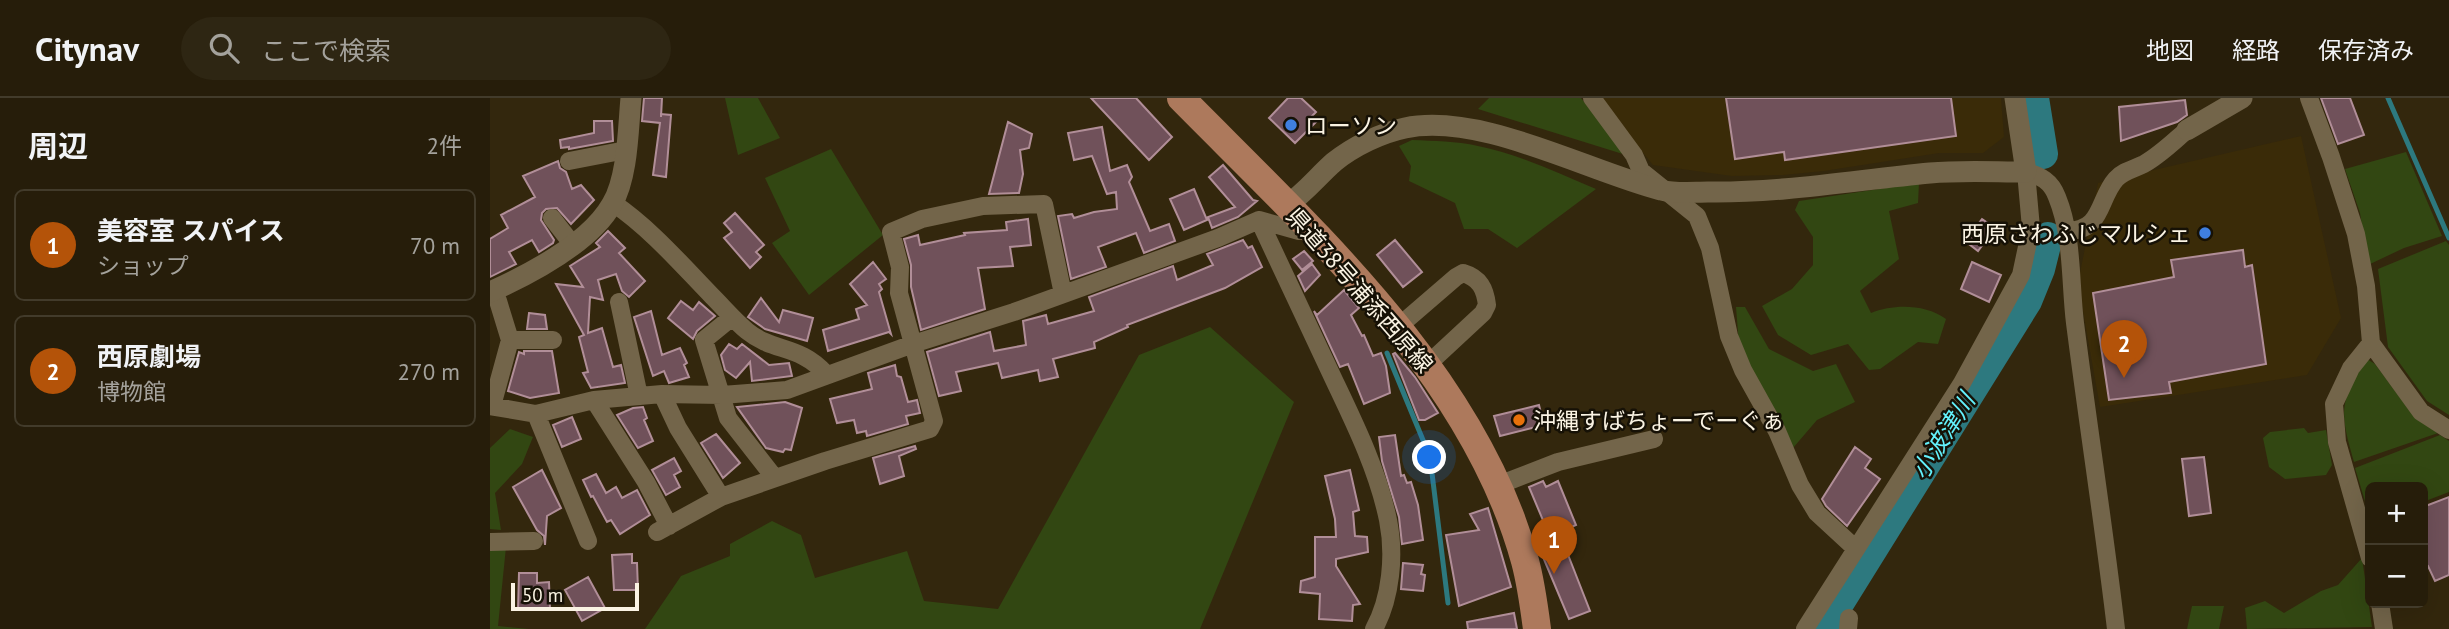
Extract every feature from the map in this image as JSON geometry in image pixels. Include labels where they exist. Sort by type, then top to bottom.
[{"type":"main road","name":"県道38号浦添西原線","points":[[1181,98],[1287,205],[1398,327],[1427,365],[1464,421],[1496,486],[1525,561],[1537,629]]},
{"type":"street","points":[[631,98],[626,150],[613,203],[586,235],[573,245],[491,291],[498,301],[510,340],[491,406],[536,414],[594,400],[663,394],[722,395],[787,390],[826,374],[1014,312],[1219,238],[1259,220],[1298,231],[1287,205],[1299,197],[1335,161],[1350,151],[1386,133],[1407,127],[1455,127],[1493,134],[1664,191],[1753,193],[1934,172],[2026,172],[2040,176],[2050,184],[2057,197],[2067,231],[2116,629]]},
{"type":"street","points":[[1592,98],[1634,155],[1641,171],[1697,216],[1710,247],[1734,351],[1777,431],[1800,485],[1817,513],[1856,549]]},
{"type":"street","points":[[1805,629],[1962,383],[2021,275],[2031,228],[2015,98]]},
{"type":"street","points":[[2067,231],[2084,228],[2093,221],[2120,174],[2157,156],[2187,130],[2242,98]]},
{"type":"street","points":[[2309,98],[2356,234],[2366,286],[2371,343],[2421,412],[2449,430]]},
{"type":"street","points":[[569,161],[626,150]]},
{"type":"street","points":[[613,203],[676,259],[731,317],[760,341],[804,355],[814,360],[826,374]]},
{"type":"street","points":[[594,400],[646,482],[663,529],[721,497],[774,477],[930,429],[934,421],[899,293],[900,267],[891,232],[922,219],[983,206],[1044,204],[1063,294]]},
{"type":"street","points":[[552,218],[573,245]]},
{"type":"street","points":[[1259,220],[1340,393],[1382,493],[1389,523],[1391,554],[1388,591],[1383,613],[1374,629]]},
{"type":"street","points":[[2054,273],[2069,260]]},
{"type":"street","points":[[1398,327],[1463,273],[1471,275],[1481,283],[1487,305],[1483,313],[1427,365]]},
{"type":"street","points":[[619,302],[639,396]]},
{"type":"street","points":[[731,317],[704,341],[728,418],[774,477]]},
{"type":"street","points":[[510,340],[553,340]]},
{"type":"street","points":[[2366,545],[2337,442],[2334,404],[2351,368],[2371,343]]},
{"type":"street","points":[[663,394],[678,428],[721,497]]},
{"type":"street","points":[[536,414],[588,541]]},
{"type":"street","points":[[1496,486],[1558,462],[1654,439]]},
{"type":"street","points":[[490,542],[534,541]]},
{"type":"street","points":[[2381,608],[2384,629]]},
{"type":"shaded area","points":[[1598,98],[2001,98],[2004,137],[1983,153],[1939,153],[1824,171],[1732,176],[1653,165]]},
{"type":"shaded area","name":"西原さわふじマルシェ","points":[[2301,136],[2341,318],[2307,375],[2100,407],[2078,283],[2098,183]]},
{"type":"green space","points":[[725,98],[758,98],[780,138],[738,155]]},
{"type":"green space","points":[[1489,98],[1581,98],[1626,155],[1478,109]]},
{"type":"green space","points":[[1412,140],[1462,143],[1493,149],[1538,164],[1596,189],[1517,248],[1488,229],[1464,229],[1455,203],[1409,181],[1411,166],[1399,146]]},
{"type":"green space","points":[[831,149],[883,235],[809,295],[772,243],[790,231],[765,178]]},
{"type":"green space","points":[[2406,152],[2442,236],[2404,248],[2368,265],[2360,213],[2345,169]]},
{"type":"green space","points":[[1919,183],[1918,203],[1889,211],[1899,259],[1860,291],[1871,313],[1889,308],[1909,307],[1929,310],[1946,319],[1938,344],[1918,342],[1880,369],[1869,370],[1848,344],[1811,355],[1778,335],[1762,306],[1792,289],[1813,265],[1813,237],[1795,210],[1799,201]]},
{"type":"green space","points":[[2446,241],[2449,245],[2449,415],[2427,401],[2388,347],[2378,269]]},
{"type":"green space","points":[[1736,307],[1745,307],[1769,349],[1813,371],[1836,364],[1855,402],[1817,420],[1793,448],[1739,345]]},
{"type":"green space","points":[[1210,327],[1294,402],[1200,629],[645,629],[681,576],[730,556],[730,544],[772,521],[801,535],[815,578],[907,551],[924,601],[998,609],[1139,355]]},
{"type":"green space","points":[[2367,359],[2375,364],[2415,418],[2438,433],[2354,462],[2346,431],[2344,409],[2351,387]]},
{"type":"green space","points":[[2304,428],[2308,433],[2326,430],[2332,465],[2326,475],[2285,479],[2269,467],[2263,438],[2270,432]]},
{"type":"green space","points":[[510,429],[533,437],[522,464],[495,493],[501,530],[490,529],[490,448]]},
{"type":"green space","points":[[2440,435],[2449,441],[2449,492],[2428,500],[2428,482],[2365,482],[2365,501],[2355,468]]},
{"type":"green space","points":[[490,547],[506,547],[498,626],[529,629],[490,629]]},
{"type":"green space","points":[[2362,558],[2365,608],[2369,608],[2372,627],[2247,629],[2245,608],[2265,601],[2284,613],[2321,591],[2338,585]]},
{"type":"green space","points":[[2192,606],[2224,606],[2219,629],[2187,629]]},
{"type":"building","points":[[644,98],[662,98],[661,114],[671,115],[666,177],[653,175],[660,123],[642,121]]},
{"type":"building","points":[[1091,98],[1136,98],[1172,137],[1149,160]]},
{"type":"building","points":[[1288,98],[1301,98],[1316,112],[1312,116],[1317,121],[1295,143],[1269,118]]},
{"type":"building","points":[[1726,98],[1951,98],[1956,136],[1785,160],[1784,152],[1735,159]]},
{"type":"building","points":[[2321,98],[2350,98],[2364,135],[2338,144]]},
{"type":"building","points":[[2185,100],[2187,115],[2177,122],[2121,141],[2119,107]]},
{"type":"building","points":[[594,121],[612,121],[613,141],[561,148],[560,140],[594,133]]},
{"type":"building","points":[[1008,122],[1032,134],[1029,148],[1020,150],[1023,174],[1019,193],[989,194]]},
{"type":"building","points":[[1102,127],[1110,171],[1127,165],[1132,177],[1129,182],[1150,231],[1169,224],[1175,241],[1144,253],[1136,233],[1098,247],[1106,267],[1071,279],[1058,216],[1072,214],[1074,218],[1117,209],[1116,192],[1107,194],[1092,156],[1074,160],[1068,133]]},
{"type":"building","points":[[558,161],[560,168],[566,172],[572,189],[581,185],[594,200],[571,224],[557,208],[546,209],[541,220],[554,240],[553,243],[539,252],[532,240],[509,252],[516,264],[490,277],[490,239],[508,228],[501,215],[535,197],[523,176]]},
{"type":"building","points":[[1223,165],[1253,200],[1257,201],[1238,217],[1212,228],[1208,217],[1235,207],[1209,177]]},
{"type":"building","points":[[1194,189],[1207,220],[1184,230],[1170,199]]},
{"type":"building","points":[[735,213],[764,245],[756,252],[761,257],[750,268],[724,238],[732,232],[724,223]]},
{"type":"building","points":[[1028,219],[1031,245],[1010,247],[1013,266],[978,268],[985,309],[921,330],[911,287],[911,265],[904,239],[918,235],[920,245],[965,235],[964,233],[1007,230],[1006,222]]},
{"type":"building","points":[[1982,219],[1995,228],[1978,251],[1965,241]]},
{"type":"building","points":[[608,231],[625,248],[619,253],[645,281],[629,297],[622,291],[616,274],[598,280],[603,300],[590,297],[588,333],[602,328],[613,367],[621,365],[625,383],[591,388],[583,373],[588,372],[579,337],[584,335],[556,284],[583,287],[570,266],[600,247],[596,243]]},
{"type":"building","points":[[1243,240],[1248,248],[1252,246],[1262,267],[1225,288],[1127,325],[1128,327],[1094,342],[1095,348],[1053,359],[1058,377],[1040,381],[1038,370],[1002,378],[998,363],[956,372],[961,391],[939,396],[927,352],[990,332],[994,351],[1026,345],[1023,321],[1046,315],[1048,324],[1094,311],[1089,297],[1173,266],[1177,280],[1213,265],[1207,254]]},
{"type":"building","points":[[1395,240],[1422,272],[1403,287],[1377,255]]},
{"type":"building","points":[[2243,250],[2245,267],[2252,265],[2266,364],[2169,382],[2171,393],[2109,400],[2093,293],[2174,277],[2171,260]]},
{"type":"building","points":[[1304,251],[1313,261],[1302,270],[1293,259]]},
{"type":"building","points":[[873,262],[886,279],[879,284],[882,289],[879,292],[891,334],[889,332],[828,351],[823,330],[859,319],[856,309],[867,305],[850,284]]},
{"type":"building","points":[[1972,262],[2001,275],[1989,302],[1961,289]]},
{"type":"building","points":[[1312,264],[1320,275],[1305,291],[1298,276]]},
{"type":"building","points":[[1344,290],[1359,308],[1351,315],[1373,356],[1381,353],[1386,366],[1390,393],[1364,404],[1348,364],[1340,367],[1314,311],[1317,315]]},
{"type":"building","points":[[761,298],[779,322],[783,310],[813,318],[807,341],[765,329],[748,317]]},
{"type":"building","points":[[681,301],[693,310],[699,302],[715,316],[697,331],[693,339],[668,318]]},
{"type":"building","points":[[651,311],[662,355],[680,348],[687,363],[684,365],[689,377],[669,383],[664,371],[653,376],[634,317]]},
{"type":"building","points":[[529,313],[545,315],[547,329],[527,329]]},
{"type":"building","points":[[729,344],[737,349],[742,344],[769,365],[789,363],[792,376],[752,381],[750,362],[736,378],[725,370],[721,355]]},
{"type":"building","points":[[524,351],[552,351],[559,393],[530,398],[508,391],[519,352],[524,354]]},
{"type":"building","points":[[1395,353],[1415,377],[1438,413],[1419,420],[1393,354]]},
{"type":"building","points":[[895,365],[908,402],[917,400],[920,413],[906,416],[908,424],[867,436],[866,431],[857,433],[854,420],[837,423],[830,399],[872,389],[868,373]]},
{"type":"building","points":[[785,402],[802,408],[791,450],[785,449],[783,452],[766,448],[737,407]]},
{"type":"building","name":"沖縄すばちょーでーぐぁ","points":[[1539,405],[1544,425],[1500,436],[1494,416]]},
{"type":"building","points":[[643,407],[647,418],[644,420],[653,441],[638,448],[617,415]]},
{"type":"building","points":[[572,417],[581,439],[562,447],[553,425]]},
{"type":"building","points":[[716,434],[740,463],[723,478],[701,443]]},
{"type":"building","points":[[1395,435],[1401,476],[1404,475],[1407,483],[1411,482],[1418,505],[1423,540],[1402,544],[1399,517],[1382,461],[1379,437]]},
{"type":"building","points":[[915,446],[916,449],[899,456],[904,476],[880,484],[873,458]]},
{"type":"building","points":[[1855,447],[1871,459],[1865,468],[1880,479],[1847,526],[1822,499]]},
{"type":"building","points":[[2204,457],[2211,513],[2189,516],[2182,459]]},
{"type":"building","points":[[674,458],[681,471],[674,475],[680,487],[666,495],[652,470]]},
{"type":"building","points":[[542,470],[561,508],[547,516],[545,545],[544,536],[537,530],[513,487]]},
{"type":"building","points":[[1350,470],[1359,510],[1353,512],[1355,536],[1367,537],[1368,552],[1336,559],[1336,566],[1360,604],[1353,605],[1352,621],[1319,619],[1320,594],[1300,592],[1301,581],[1315,577],[1315,537],[1336,537],[1335,519],[1325,476]]},
{"type":"building","points":[[596,474],[606,493],[616,487],[622,498],[637,490],[650,515],[620,534],[611,520],[607,522],[583,480]]},
{"type":"building","points":[[1543,481],[1546,487],[1558,481],[1576,525],[1550,537],[1529,487]]},
{"type":"building","points":[[2449,497],[2449,575],[2435,581],[2428,566],[2428,505]]},
{"type":"building","points":[[1488,508],[1511,587],[1459,606],[1446,535],[1479,530],[1470,514]]},
{"type":"building","points":[[1565,547],[1590,611],[1569,619],[1543,557]]},
{"type":"building","points":[[632,554],[632,563],[637,563],[638,590],[614,590],[612,555]]},
{"type":"building","points":[[1403,563],[1423,565],[1423,591],[1401,589]]},
{"type":"building","points":[[519,573],[537,573],[537,583],[549,582],[550,609],[518,610]]},
{"type":"building","points":[[588,577],[605,608],[582,621],[565,590]]},
{"type":"building","points":[[1514,613],[1517,629],[1468,629],[1467,622]]},
{"type":"waterway","name":"小波津川","points":[[2034,98],[2043,154]]},
{"type":"waterway","points":[[2388,98],[2449,238]]},
{"type":"waterway","name":"小波津川","points":[[1823,629],[2027,301],[2040,269],[2048,237]]},
{"type":"waterway","points":[[1387,353],[1430,457],[1448,603]]},
{"type":"place","name":"ローソン","points":[[1291,125]]},
{"type":"place","name":"西原さわふじマルシェ","points":[[2205,233]]},
{"type":"place","name":"西原劇場","points":[[2124,378]]},
{"type":"place","name":"沖縄すばちょーでーぐぁ","points":[[1519,420]]},
{"type":"place","name":"美容室 スパイス","points":[[1554,574]]}]
